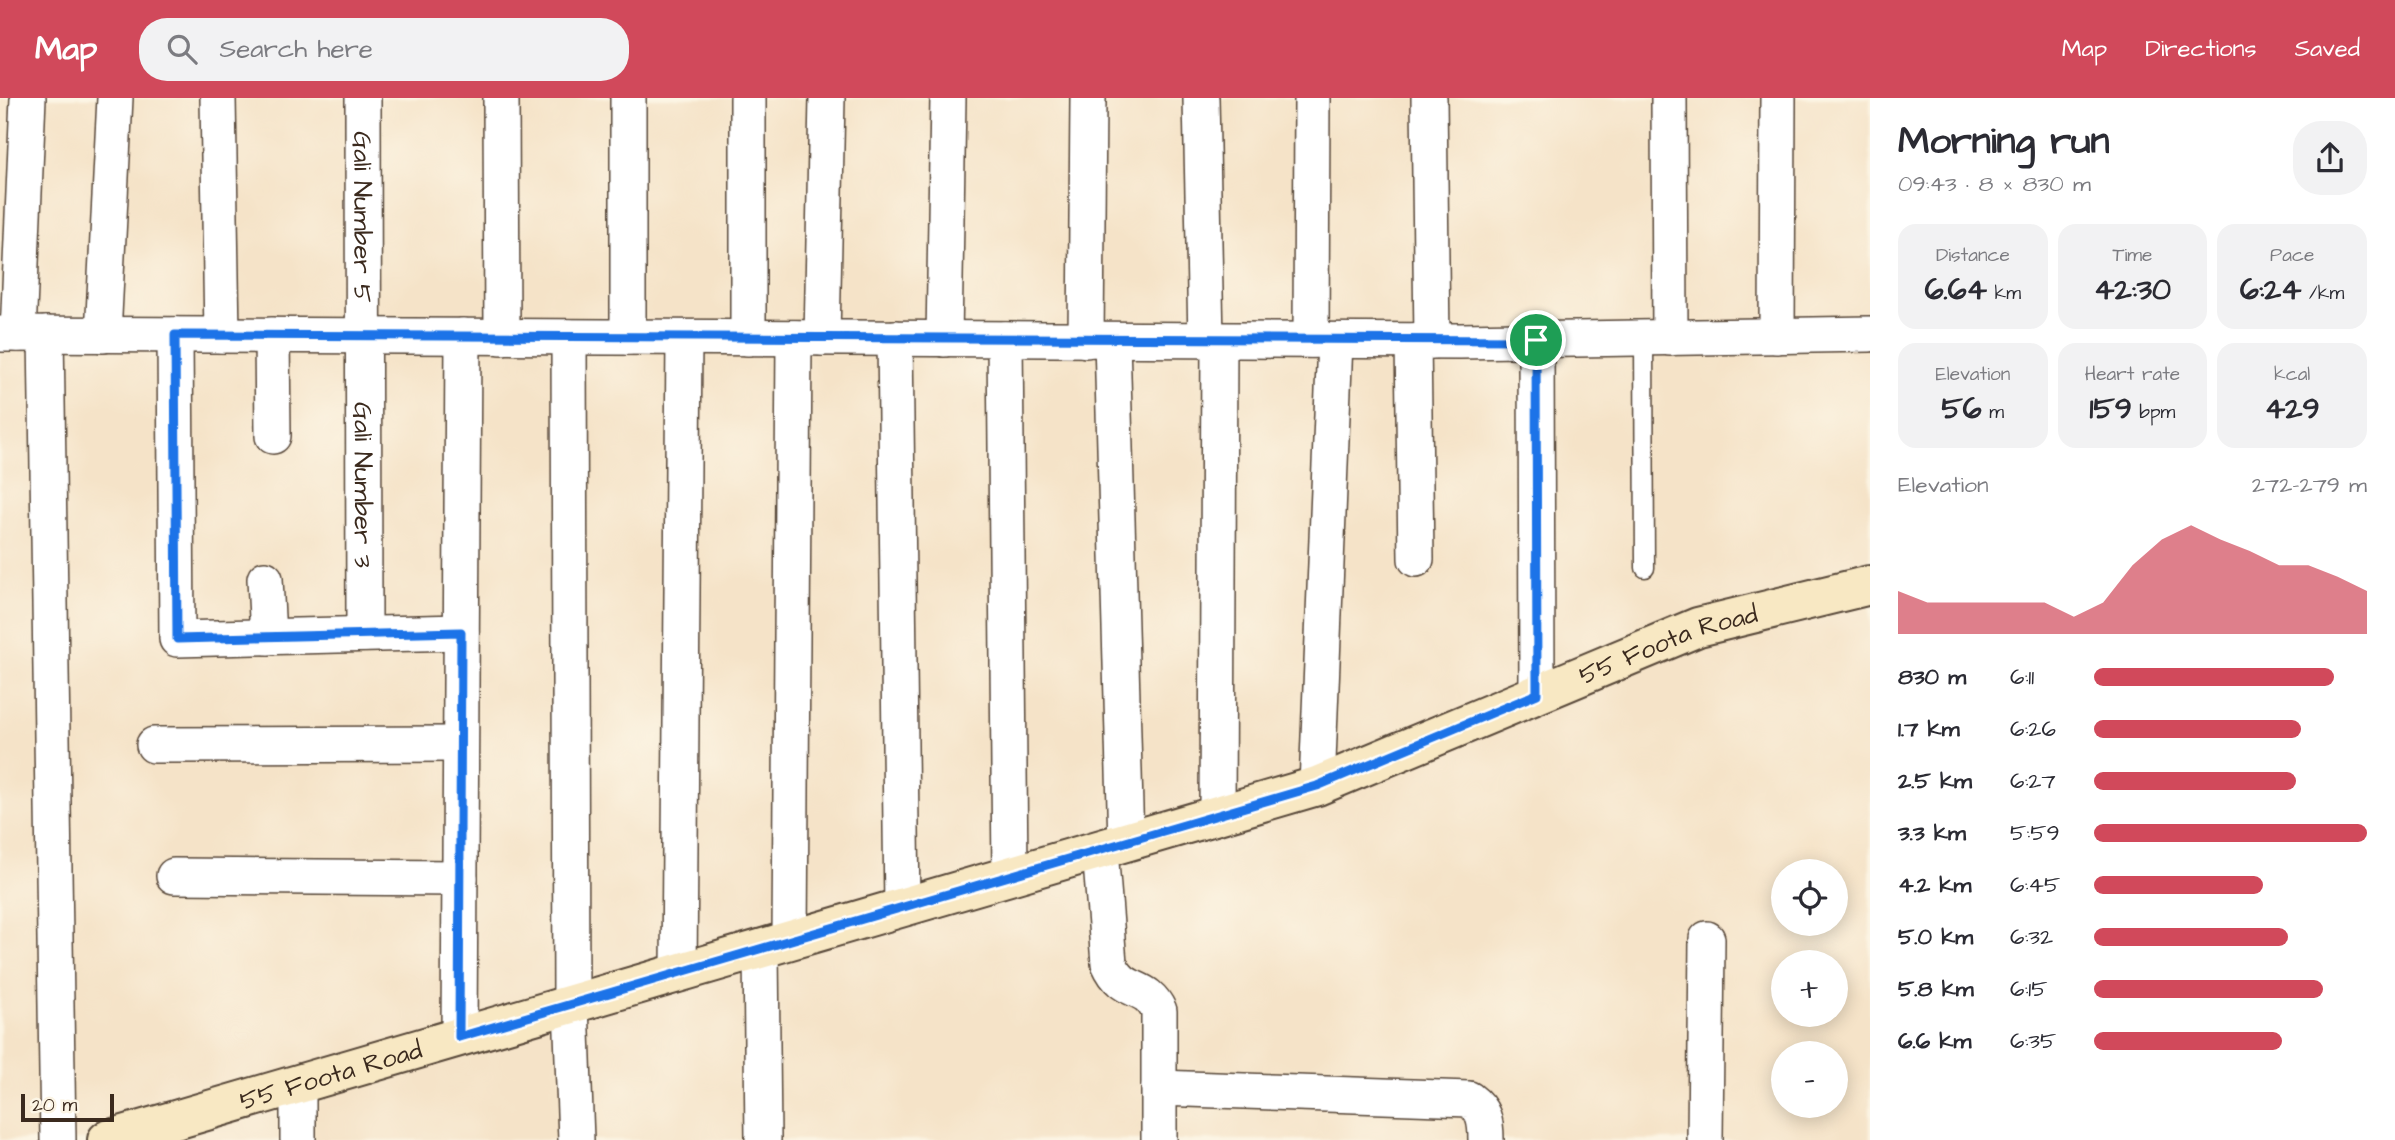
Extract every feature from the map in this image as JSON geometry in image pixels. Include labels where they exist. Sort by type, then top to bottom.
[{"type":"street","points":[[28,98],[21,334],[58,1140]]},
{"type":"street","points":[[103,335],[115,98]]},
{"type":"street","points":[[218,98],[222,335]]},
{"type":"street","name":"Gali Number 5","points":[[363,98],[364,336]]},
{"type":"street","points":[[501,98],[502,337]]},
{"type":"street","points":[[628,98],[628,337]]},
{"type":"street","points":[[748,98],[748,338]]},
{"type":"street","points":[[763,1140],[808,338],[827,98]]},
{"type":"street","points":[[944,339],[948,98]]},
{"type":"street","points":[[1088,98],[1099,340],[1113,846],[1109,963],[1115,977],[1124,985],[1153,999],[1158,1011],[1159,1140]]},
{"type":"street","points":[[1200,98],[1212,340],[1217,816]]},
{"type":"street","points":[[1312,98],[1323,340],[1317,786]]},
{"type":"street","points":[[1416,559],[1429,98]]},
{"type":"street","points":[[1657,338],[1669,98]]},
{"type":"street","points":[[1777,336],[1778,98]]},
{"type":"street","points":[[21,334],[1422,341],[1870,334]]},
{"type":"street","points":[[175,335],[177,639],[461,632]]},
{"type":"street","points":[[272,335],[273,436]]},
{"type":"street","name":"Gali Number 3","points":[[364,336],[364,634]]},
{"type":"street","points":[[459,1037],[463,336]]},
{"type":"street","points":[[569,337],[571,1005],[576,1140]]},
{"type":"street","points":[[679,973],[684,338]]},
{"type":"street","points":[[895,338],[902,908]]},
{"type":"street","points":[[1005,339],[1010,875]]},
{"type":"street","points":[[1536,340],[1537,694]]},
{"type":"street","points":[[265,579],[268,637]]},
{"type":"street","name":"55 Foota Road","points":[[107,1140],[1317,786],[1698,627],[1870,585]]},
{"type":"street","points":[[154,744],[460,744]]},
{"type":"street","points":[[174,876],[460,878]]},
{"type":"street","points":[[1705,1140],[1707,939]]},
{"type":"street","points":[[298,1084],[298,1140]]},
{"type":"street","points":[[1159,1088],[1469,1098],[1481,1107],[1486,1124],[1486,1140]]},
{"type":"lane","points":[[1645,568],[1657,338]]},
{"type":"route","points":[[175,335],[1536,340],[1537,694],[1317,786],[459,1037],[461,632],[177,639],[175,335]]}]
